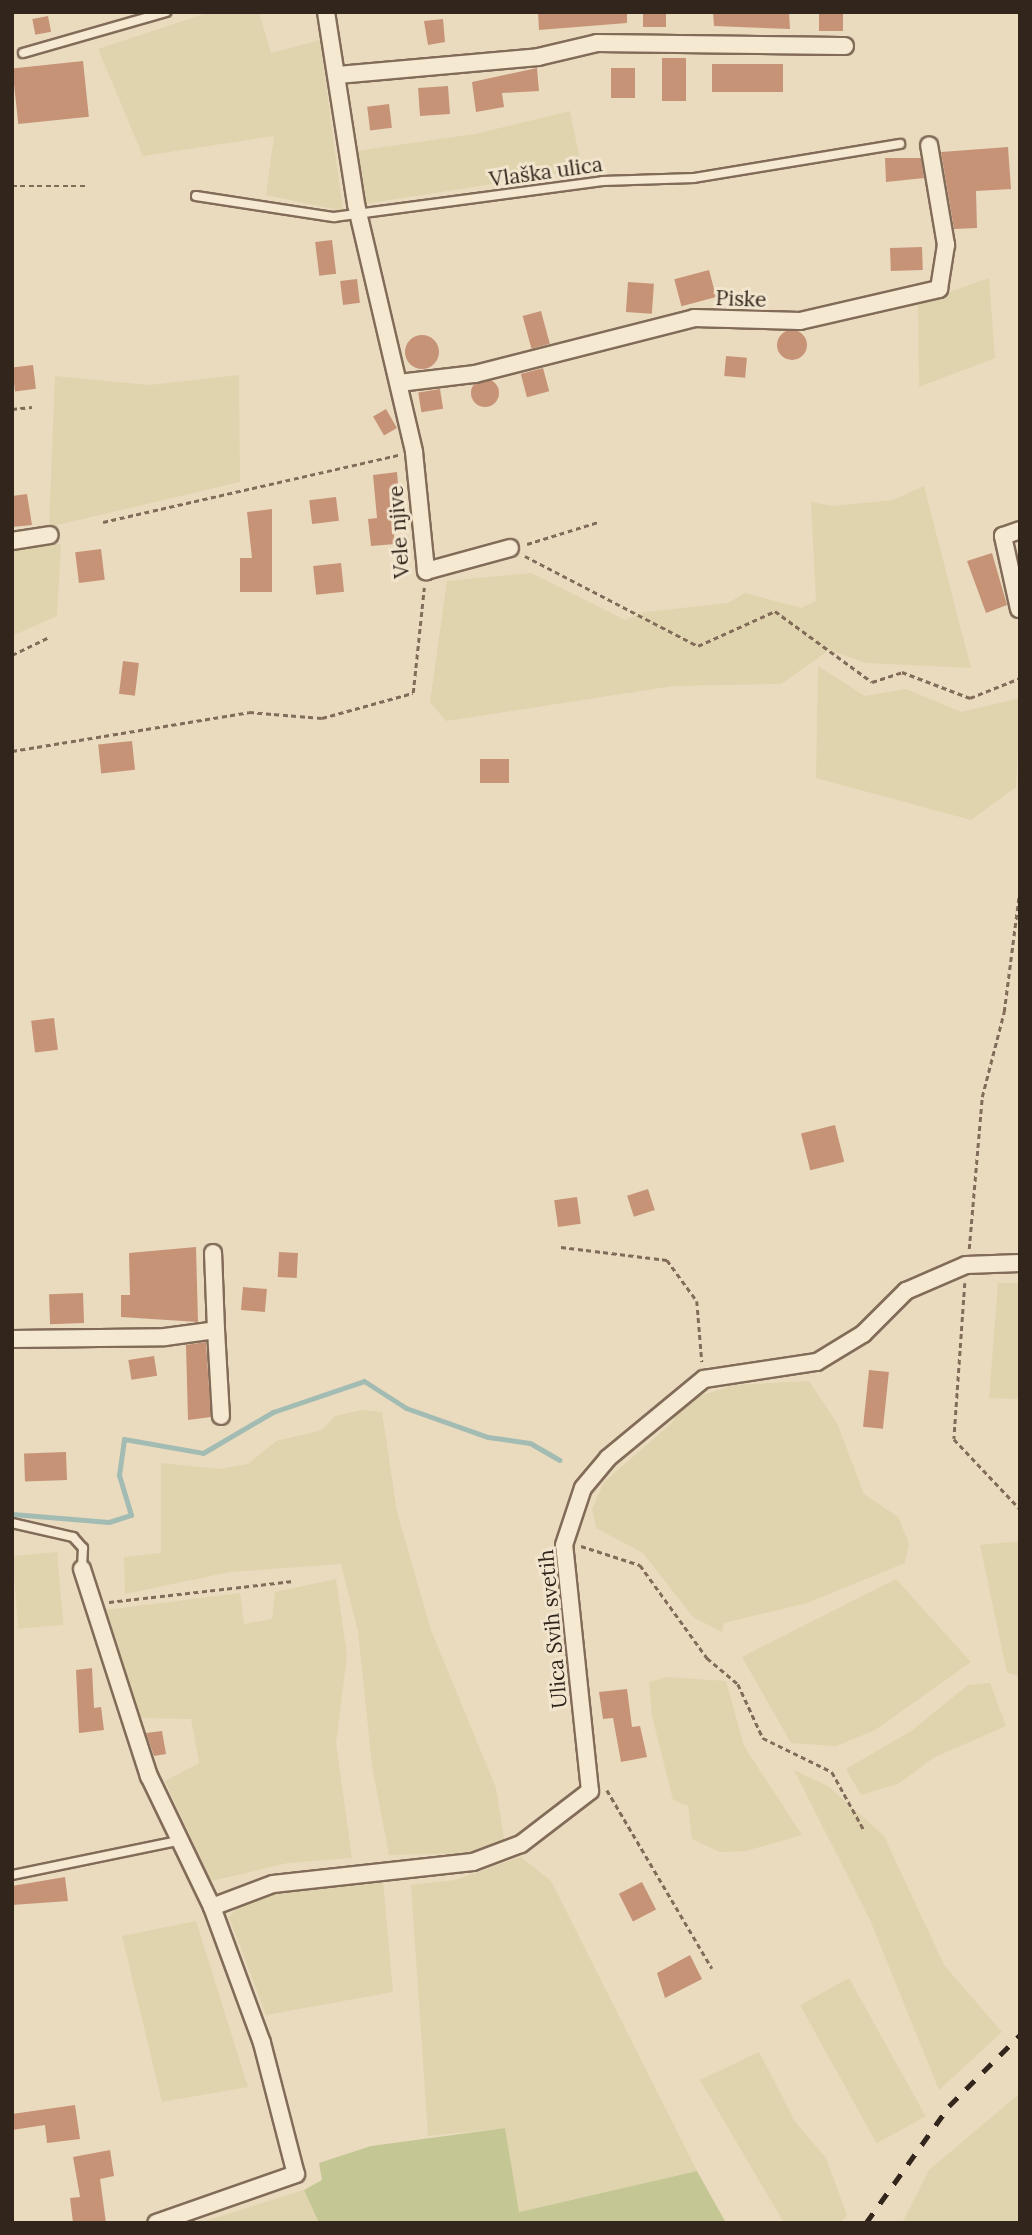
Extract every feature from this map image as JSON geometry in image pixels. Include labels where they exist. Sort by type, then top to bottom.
[{"type":"street","name":"Vele njive","points":[[326,12],[359,213],[414,452],[426,570]]},
{"type":"street","points":[[338,75],[538,57],[597,43],[845,46]]},
{"type":"street","name":"Piske","points":[[399,383],[475,374],[694,318],[800,321],[939,289],[946,245],[929,145]]},
{"type":"street","points":[[1020,530],[1003,536],[1020,609]]},
{"type":"street","points":[[12,541],[50,535]]},
{"type":"street","points":[[426,570],[510,548]]},
{"type":"street","points":[[213,1253],[221,1416]]},
{"type":"street","points":[[704,1379],[817,1362],[863,1334],[906,1291],[966,1265],[1020,1263]]},
{"type":"street","points":[[12,1339],[166,1338],[216,1330]]},
{"type":"street","name":"Ulica Svih svetih","points":[[590,1791],[564,1545],[583,1488],[608,1458],[704,1379]]},
{"type":"street","points":[[82,1569],[89,1603],[177,1841],[212,1908],[262,2043],[296,2174],[156,2223]]},
{"type":"street","points":[[212,1908],[273,1884],[473,1862],[521,1844],[590,1791]]},
{"type":"lane","points":[[23,53],[166,12]]},
{"type":"lane","name":"Vlaška ulica","points":[[197,196],[334,217],[603,181],[694,178],[901,144]]},
{"type":"lane","points":[[12,1524],[73,1536],[83,1548],[82,1569]]},
{"type":"lane","points":[[12,1875],[177,1841]]},
{"type":"path","points":[[12,186],[86,186]]},
{"type":"path","points":[[12,409],[32,407]]},
{"type":"path","points":[[103,522],[414,452]]},
{"type":"path","points":[[510,548],[598,522]]},
{"type":"path","points":[[510,548],[698,646],[775,611],[872,682],[902,672],[970,698],[1020,678]]},
{"type":"path","name":"Vele njive","points":[[12,751],[249,712],[322,718],[413,693],[426,570]]},
{"type":"path","points":[[12,655],[50,637]]},
{"type":"path","points":[[1020,887],[1004,1012],[982,1097],[966,1265],[954,1439],[1020,1509]]},
{"type":"path","points":[[561,1247],[667,1260],[697,1301],[704,1379]]},
{"type":"path","points":[[564,1545],[640,1565],[707,1658],[738,1684],[763,1738],[832,1772],[864,1830]]},
{"type":"path","points":[[89,1603],[293,1581]]},
{"type":"path","points":[[590,1791],[607,1789],[622,1807],[712,1968]]},
{"type":"shaded area","points":[[210,12],[259,12],[271,53],[320,40],[343,211],[266,195],[274,136],[143,156],[98,49]]},
{"type":"shaded area","points":[[570,111],[582,170],[364,204],[356,151],[475,134]]},
{"type":"shaded area","points":[[989,278],[995,358],[919,387],[918,303]]},
{"type":"shaded area","points":[[239,375],[240,482],[49,527],[55,376],[149,385]]},
{"type":"shaded area","points":[[924,486],[971,668],[866,663],[829,650],[781,684],[673,686],[446,721],[430,702],[447,581],[531,573],[625,620],[645,612],[728,603],[745,593],[801,608],[816,601],[811,502],[833,506],[893,500]]},
{"type":"shaded area","points":[[61,544],[57,616],[12,636],[12,550]]},
{"type":"shaded area","points":[[818,666],[865,696],[906,689],[961,712],[1020,698],[1016,787],[971,820],[816,778]]},
{"type":"shaded area","points":[[998,1283],[1020,1283],[1020,1399],[989,1398]]},
{"type":"shaded area","points":[[809,1381],[837,1423],[864,1494],[898,1517],[909,1543],[905,1563],[807,1603],[724,1623],[722,1632],[693,1617],[643,1553],[596,1528],[592,1509],[604,1482],[672,1423],[685,1401],[734,1385]]},
{"type":"shaded area","points":[[361,1410],[382,1412],[397,1512],[431,1630],[496,1788],[505,1845],[474,1853],[389,1855],[372,1766],[358,1631],[341,1564],[230,1572],[125,1594],[124,1557],[161,1553],[161,1463],[219,1469],[248,1464],[276,1441],[322,1430],[335,1416]]},
{"type":"shaded area","points":[[1020,1541],[1020,1676],[1007,1673],[980,1545]]},
{"type":"shaded area","points":[[57,1552],[63,1625],[19,1629],[12,1556]]},
{"type":"shaded area","points":[[336,1579],[347,1655],[336,1743],[352,1858],[288,1863],[211,1881],[165,1781],[199,1763],[191,1719],[140,1718],[106,1610],[240,1593],[244,1624],[272,1619],[275,1592]]},
{"type":"shaded area","points":[[896,1579],[971,1662],[875,1730],[836,1746],[791,1743],[742,1657]]},
{"type":"shaded area","points":[[667,1677],[726,1681],[744,1746],[802,1835],[746,1851],[720,1852],[692,1839],[688,1806],[673,1800],[652,1716],[649,1682]]},
{"type":"shaded area","points":[[990,1683],[1006,1726],[933,1758],[900,1783],[861,1795],[846,1769],[911,1731],[968,1685]]},
{"type":"shaded area","points":[[794,1770],[828,1786],[884,1836],[944,1965],[1002,2032],[939,2090],[870,1920]]},
{"type":"shaded area","points":[[521,1857],[551,1881],[697,2171],[518,2212],[505,2128],[428,2136],[411,1885],[455,1880]]},
{"type":"shaded area","points":[[383,1881],[393,1992],[266,2015],[229,1917],[241,1904],[270,1893]]},
{"type":"shaded area","points":[[196,1921],[248,2087],[162,2102],[122,1936]]},
{"type":"shaded area","points":[[849,1978],[926,2116],[877,2143],[800,2005]]},
{"type":"shaded area","points":[[759,2052],[796,2123],[826,2158],[847,2215],[841,2223],[784,2223],[700,2080]]},
{"type":"shaded area","points":[[1020,2093],[1020,2223],[902,2223],[929,2170]]},
{"type":"shaded area","points":[[304,2190],[319,2223],[198,2223]]},
{"type":"green space","points":[[505,2128],[519,2212],[697,2171],[726,2223],[319,2223],[304,2190],[322,2180],[319,2163],[371,2146]]},
{"type":"building","points":[[538,12],[627,12],[627,23],[539,30]]},
{"type":"building","points":[[643,12],[666,12],[666,27],[643,27]]},
{"type":"building","points":[[713,12],[789,12],[790,29],[714,26]]},
{"type":"building","points":[[819,12],[843,12],[843,31],[819,31]]},
{"type":"building","points":[[48,16],[51,32],[35,35],[32,19]]},
{"type":"building","points":[[443,19],[445,42],[428,45],[424,21]]},
{"type":"building","points":[[662,58],[686,58],[686,101],[662,101]]},
{"type":"building","points":[[83,61],[89,117],[18,124],[12,68]]},
{"type":"building","points":[[712,64],[783,64],[783,92],[712,92]]},
{"type":"building","points":[[537,68],[539,91],[502,93],[504,107],[476,112],[472,82]]},
{"type":"building","points":[[611,68],[635,68],[635,98],[611,98]]},
{"type":"building","points":[[448,86],[450,114],[420,116],[418,88]]},
{"type":"building","points":[[389,104],[392,128],[370,131],[367,107]]},
{"type":"building","points":[[1008,147],[1011,189],[976,191],[977,228],[954,229],[941,152]]},
{"type":"building","points":[[885,158],[921,158],[924,178],[886,182]]},
{"type":"building","points":[[332,240],[336,274],[319,276],[315,242]]},
{"type":"building","points":[[922,247],[923,270],[891,271],[890,248]]},
{"type":"building","points":[[709,270],[716,297],[681,306],[674,279]]},
{"type":"building","points":[[357,279],[360,303],[343,305],[340,281]]},
{"type":"building","points":[[628,282],[654,284],[652,314],[626,312]]},
{"type":"building","points":[[541,311],[550,344],[531,349],[523,316]]},
{"type":"building","points":[[792,330],[802,335],[807,345],[802,355],[792,360],[782,355],[777,345],[782,335]]},
{"type":"building","points":[[422,335],[434,340],[439,352],[434,364],[422,369],[410,364],[405,352],[410,340]]},
{"type":"building","points":[[726,356],[747,358],[745,378],[724,376]]},
{"type":"building","points":[[33,365],[36,389],[15,391],[12,368]]},
{"type":"building","points":[[543,368],[549,391],[527,397],[521,374]]},
{"type":"building","points":[[485,379],[495,383],[499,393],[495,403],[485,407],[475,403],[471,393],[475,383]]},
{"type":"building","points":[[440,389],[443,409],[421,412],[418,392]]},
{"type":"building","points":[[386,409],[397,428],[384,436],[373,416]]},
{"type":"building","points":[[397,472],[399,496],[390,497],[395,544],[371,546],[368,519],[377,518],[373,475]]},
{"type":"building","points":[[27,494],[32,525],[12,527],[12,496]]},
{"type":"building","points":[[336,497],[339,521],[312,524],[309,500]]},
{"type":"building","points":[[272,509],[272,592],[240,592],[240,558],[252,558],[247,512]]},
{"type":"building","points":[[101,549],[105,580],[79,583],[75,552]]},
{"type":"building","points":[[992,553],[1007,605],[986,613],[967,561]]},
{"type":"building","points":[[341,563],[344,592],[316,595],[313,566]]},
{"type":"building","points":[[123,661],[139,663],[135,696],[119,694]]},
{"type":"building","points":[[132,741],[135,770],[101,773],[98,745]]},
{"type":"building","points":[[480,759],[509,759],[509,783],[480,783]]},
{"type":"building","points":[[54,1018],[58,1050],[35,1053],[31,1021]]},
{"type":"building","points":[[835,1125],[844,1162],[810,1170],[801,1133]]},
{"type":"building","points":[[648,1189],[655,1210],[634,1217],[627,1196]]},
{"type":"building","points":[[577,1197],[581,1224],[558,1227],[554,1200]]},
{"type":"building","points":[[196,1247],[198,1322],[121,1317],[121,1295],[130,1295],[129,1253]]},
{"type":"building","points":[[279,1252],[298,1253],[297,1278],[278,1277]]},
{"type":"building","points":[[243,1287],[267,1289],[265,1312],[241,1310]]},
{"type":"building","points":[[83,1293],[84,1323],[50,1324],[49,1294]]},
{"type":"building","points":[[206,1342],[211,1417],[188,1420],[186,1345]]},
{"type":"building","points":[[154,1356],[157,1376],[131,1380],[128,1360]]},
{"type":"building","points":[[869,1370],[889,1372],[883,1429],[863,1427]]},
{"type":"building","points":[[66,1452],[67,1480],[25,1481],[24,1453]]},
{"type":"building","points":[[92,1668],[94,1708],[101,1707],[104,1730],[79,1733],[76,1670]]},
{"type":"building","points":[[627,1689],[632,1727],[640,1726],[647,1757],[621,1762],[613,1718],[603,1719],[599,1692]]},
{"type":"building","points":[[162,1731],[166,1754],[154,1756],[146,1733]]},
{"type":"building","points":[[65,1877],[68,1901],[12,1905],[12,1886]]},
{"type":"building","points":[[642,1882],[656,1910],[633,1921],[619,1894]]},
{"type":"building","points":[[690,1955],[702,1979],[665,1998],[657,1973]]},
{"type":"building","points":[[75,2105],[80,2139],[47,2143],[45,2125],[12,2130],[12,2114]]},
{"type":"building","points":[[110,2150],[114,2176],[100,2179],[106,2223],[73,2223],[70,2198],[80,2197],[73,2157]]},
{"type":"waterway","points":[[12,1514],[109,1522],[131,1515],[119,1475],[124,1439],[203,1453],[273,1412],[364,1381],[406,1408],[488,1437],[530,1443],[559,1460]]},
{"type":"railway","points":[[866,2223],[949,2106],[1020,2035]]}]
